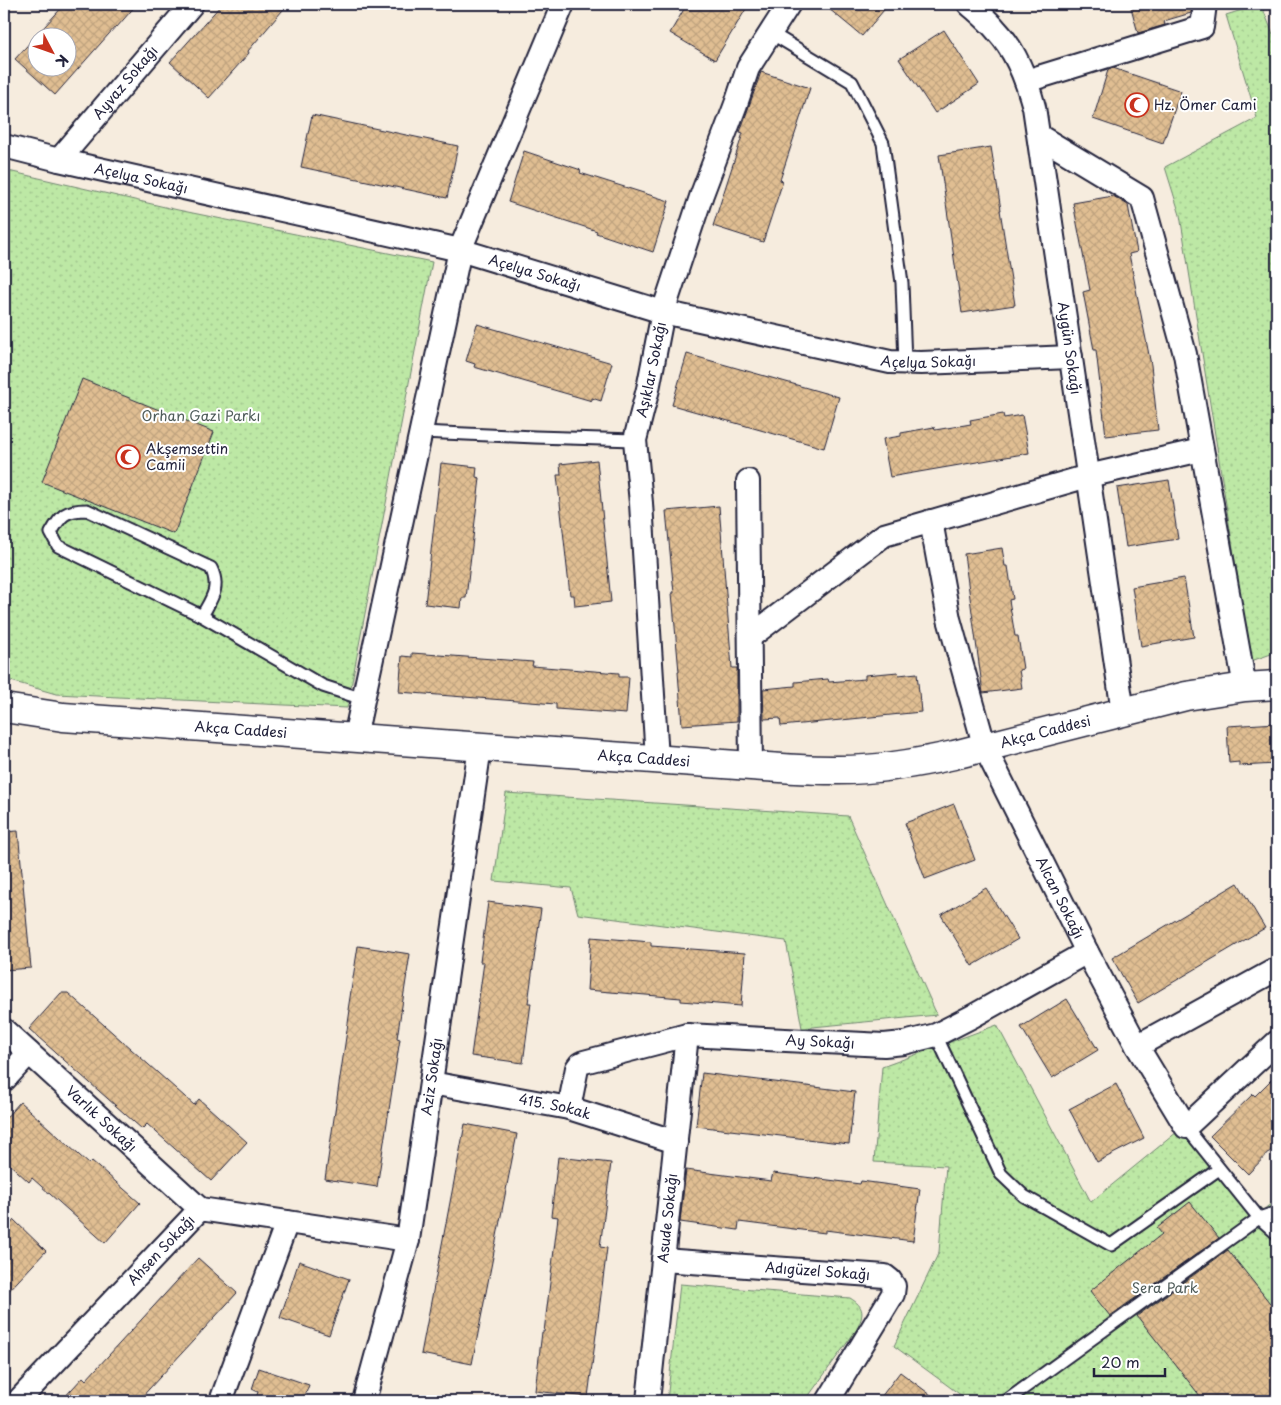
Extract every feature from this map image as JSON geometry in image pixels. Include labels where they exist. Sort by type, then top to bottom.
[{"type":"main road","name":"Akça Caddesi","points":[[4,708],[63,717],[751,766],[833,770],[862,769],[925,762],[1186,696],[1245,687],[1277,685]]},
{"type":"street","name":"Ayvaz Sokağı","points":[[59,160],[192,4]]},
{"type":"street","points":[[355,738],[460,250],[563,4]]},
{"type":"street","name":"Aşıklar Sokağı","points":[[657,759],[641,503],[635,440],[648,389],[663,312],[702,194],[748,68],[789,4]]},
{"type":"street","name":"Aygün Sokağı","points":[[969,4],[1005,40],[1026,81],[1034,107],[1123,712]]},
{"type":"street","points":[[1026,81],[1202,26],[1205,4]]},
{"type":"street","points":[[1039,136],[1142,198],[1185,354],[1245,687]]},
{"type":"street","name":"Açelya Sokağı","points":[[4,146],[460,250],[663,312],[890,362],[1071,357]]},
{"type":"street","points":[[750,637],[884,535],[1088,476],[1201,450]]},
{"type":"street","points":[[748,480],[751,766]]},
{"type":"street","name":"Alcan Sokağı","points":[[931,521],[949,619],[985,748],[1087,952],[1137,1046],[1186,1127]]},
{"type":"street","name":"Aziz Sokağı","points":[[364,1401],[408,1240],[480,747]]},
{"type":"street","name":"Ay Sokağı","points":[[569,1108],[577,1068],[580,1064],[687,1035],[884,1044],[904,1043],[936,1035],[1087,952]]},
{"type":"street","points":[[1137,1046],[1277,969]]},
{"type":"street","name":"Varlık Sokağı","points":[[4,1030],[200,1209]]},
{"type":"street","name":"Asude Sokağı","points":[[648,1401],[687,1035]]},
{"type":"street","points":[[1186,1127],[1277,1042]]},
{"type":"street","points":[[4,1080],[29,1053]]},
{"type":"street","name":"415. Sokak","points":[[431,1083],[569,1108],[676,1142]]},
{"type":"street","name":"Ahsen Sokağı","points":[[18,1401],[200,1209],[408,1240]]},
{"type":"street","points":[[221,1401],[287,1222]]},
{"type":"street","name":"Adıgüzel Sokağı","points":[[664,1260],[885,1276],[888,1278],[894,1286],[893,1294],[828,1401]]},
{"type":"lane","points":[[771,33],[852,82],[883,143],[902,283],[905,363]]},
{"type":"lane","points":[[421,432],[635,440]]},
{"type":"lane","points":[[202,616],[215,592],[216,577],[212,568],[87,510],[72,510],[59,520],[51,534],[58,546],[202,616],[323,686],[363,699]]},
{"type":"lane","points":[[936,1035],[1001,1174],[1024,1196],[1111,1245],[1219,1169]]},
{"type":"lane","points":[[1186,1127],[1259,1218],[1277,1234]]},
{"type":"lane","points":[[1006,1401],[1259,1218],[1277,1212]]},
{"type":"green space","points":[[1261,4],[1277,44],[1277,559],[1275,560],[1277,652],[1251,661],[1180,215],[1165,167],[1257,118],[1226,15]]},
{"type":"green space","name":"Orhan Gazi Parkı","points":[[4,170],[178,210],[432,262],[347,708],[56,694],[4,679]]},
{"type":"green space","points":[[506,793],[848,816],[937,1015],[802,1028],[786,941],[578,914],[571,888],[494,881]]},
{"type":"green space","name":"Sera Park","points":[[997,1025],[1091,1202],[1188,1123],[1244,1194],[1263,1210],[1277,1199],[1277,1401],[959,1401],[962,1396],[894,1346],[939,1252],[946,1166],[874,1162],[882,1067]]},
{"type":"green space","points":[[680,1284],[850,1298],[861,1308],[862,1315],[857,1329],[805,1401],[667,1401]]},
{"type":"building","points":[[65,4],[137,4],[78,69],[78,28],[43,28]]},
{"type":"building","points":[[222,4],[288,4],[248,51],[249,53],[209,98],[170,62]]},
{"type":"building","points":[[687,4],[749,4],[715,60],[670,33]]},
{"type":"building","points":[[823,4],[889,4],[862,36]]},
{"type":"building","points":[[1130,4],[1192,4],[1191,13],[1164,21],[1165,25],[1138,33]]},
{"type":"building","points":[[944,30],[979,84],[935,113],[899,59]]},
{"type":"building","points":[[28,45],[28,71],[15,59]]},
{"type":"building","name":"Hz. Ömer Cami","points":[[1113,68],[1181,91],[1163,143],[1093,119],[1108,70]]},
{"type":"building","points":[[761,72],[810,88],[780,180],[783,181],[763,242],[713,226],[743,133],[740,132]]},
{"type":"building","points":[[36,78],[70,78],[55,95]]},
{"type":"building","points":[[312,115],[458,146],[447,198],[301,167]]},
{"type":"building","points":[[991,147],[1015,305],[962,313],[939,155]]},
{"type":"building","points":[[524,151],[581,170],[580,173],[669,201],[653,252],[596,233],[597,231],[508,202]]},
{"type":"building","points":[[1113,196],[1128,205],[1137,252],[1129,254],[1151,365],[1158,430],[1106,436],[1096,350],[1094,350],[1083,292],[1090,290],[1073,203]]},
{"type":"building","points":[[477,324],[612,363],[601,401],[592,398],[592,401],[474,367],[475,364],[466,361]]},
{"type":"building","points":[[687,354],[839,397],[824,448],[672,405]]},
{"type":"building","name":"Akşemsettin Camii","points":[[82,379],[214,432],[174,534],[42,482]]},
{"type":"building","points":[[1003,414],[1004,418],[1022,415],[1029,453],[890,477],[883,439],[901,436],[901,433],[934,427],[935,430],[971,424],[970,420]]},
{"type":"building","points":[[597,460],[611,602],[575,606],[574,595],[570,595],[557,475],[561,475],[560,464]]},
{"type":"building","points":[[441,463],[477,467],[476,477],[480,478],[466,598],[462,598],[461,608],[425,604]]},
{"type":"building","points":[[1169,480],[1178,539],[1126,547],[1117,488]]},
{"type":"building","points":[[719,506],[732,668],[737,668],[737,721],[682,725],[672,593],[674,593],[666,511]]},
{"type":"building","points":[[1002,548],[1005,566],[1008,566],[1013,599],[1009,600],[1015,636],[1018,636],[1023,669],[1019,670],[1022,688],[983,693],[964,554]]},
{"type":"building","points":[[1184,578],[1194,637],[1141,646],[1132,587]]},
{"type":"building","points":[[412,653],[533,662],[532,666],[619,673],[619,677],[629,677],[626,714],[556,709],[556,704],[399,692],[402,656],[412,657]]},
{"type":"building","points":[[898,672],[899,675],[917,673],[921,712],[781,726],[780,718],[764,719],[763,689],[795,686],[795,682],[828,679],[829,682],[865,679],[865,675]]},
{"type":"building","points":[[1277,723],[1277,764],[1239,766],[1239,762],[1229,763],[1227,726]]},
{"type":"building","points":[[954,804],[975,860],[925,879],[905,823]]},
{"type":"building","points":[[18,831],[31,968],[4,970],[4,832]]},
{"type":"building","points":[[1238,883],[1265,928],[1138,1003],[1112,958]]},
{"type":"building","points":[[986,888],[1018,939],[972,966],[941,915]]},
{"type":"building","points":[[488,902],[541,909],[528,1003],[531,1003],[523,1063],[471,1056],[484,962],[480,962]]},
{"type":"building","points":[[591,937],[651,942],[651,946],[745,953],[741,1006],[681,1001],[681,998],[587,990]]},
{"type":"building","points":[[358,946],[410,954],[397,1038],[400,1039],[377,1187],[325,1179]]},
{"type":"building","points":[[61,993],[68,993],[194,1105],[199,1099],[247,1142],[211,1181],[147,1124],[142,1129],[29,1029]]},
{"type":"building","points":[[1067,999],[1098,1050],[1052,1078],[1021,1027]]},
{"type":"building","points":[[702,1073],[855,1092],[849,1144],[696,1126]]},
{"type":"building","points":[[1277,1074],[1277,1144],[1248,1174],[1210,1136],[1253,1094],[1255,1096]]},
{"type":"building","points":[[1116,1084],[1144,1138],[1097,1162],[1069,1109]]},
{"type":"building","points":[[20,1102],[89,1164],[92,1161],[140,1203],[105,1243],[32,1178],[29,1182],[4,1159],[4,1120]]},
{"type":"building","points":[[465,1124],[517,1134],[472,1364],[421,1354]]},
{"type":"building","points":[[558,1157],[611,1163],[600,1247],[607,1248],[588,1397],[535,1391],[558,1217],[551,1216]]},
{"type":"building","points":[[686,1170],[771,1181],[773,1173],[860,1184],[861,1181],[920,1189],[913,1241],[825,1230],[825,1233],[739,1222],[738,1230],[680,1222]]},
{"type":"building","points":[[1190,1202],[1219,1238],[1110,1316],[1090,1291],[1162,1234],[1157,1228]]},
{"type":"building","points":[[14,1220],[46,1251],[4,1296],[4,1232]]},
{"type":"building","points":[[1228,1250],[1277,1312],[1277,1395],[1269,1401],[1204,1401],[1137,1316]]},
{"type":"building","points":[[198,1258],[237,1293],[138,1401],[61,1401],[83,1377],[86,1380]]},
{"type":"building","points":[[299,1261],[349,1279],[329,1335],[280,1318]]},
{"type":"building","points":[[259,1368],[309,1385],[303,1401],[255,1401],[258,1392],[252,1389]]},
{"type":"building","points":[[900,1372],[939,1401],[878,1401]]},
{"type":"place","name":"Hz. Ömer Cami","points":[[1137,105]]},
{"type":"place","name":"Akşemsettin Camii","points":[[128,457]]}]
